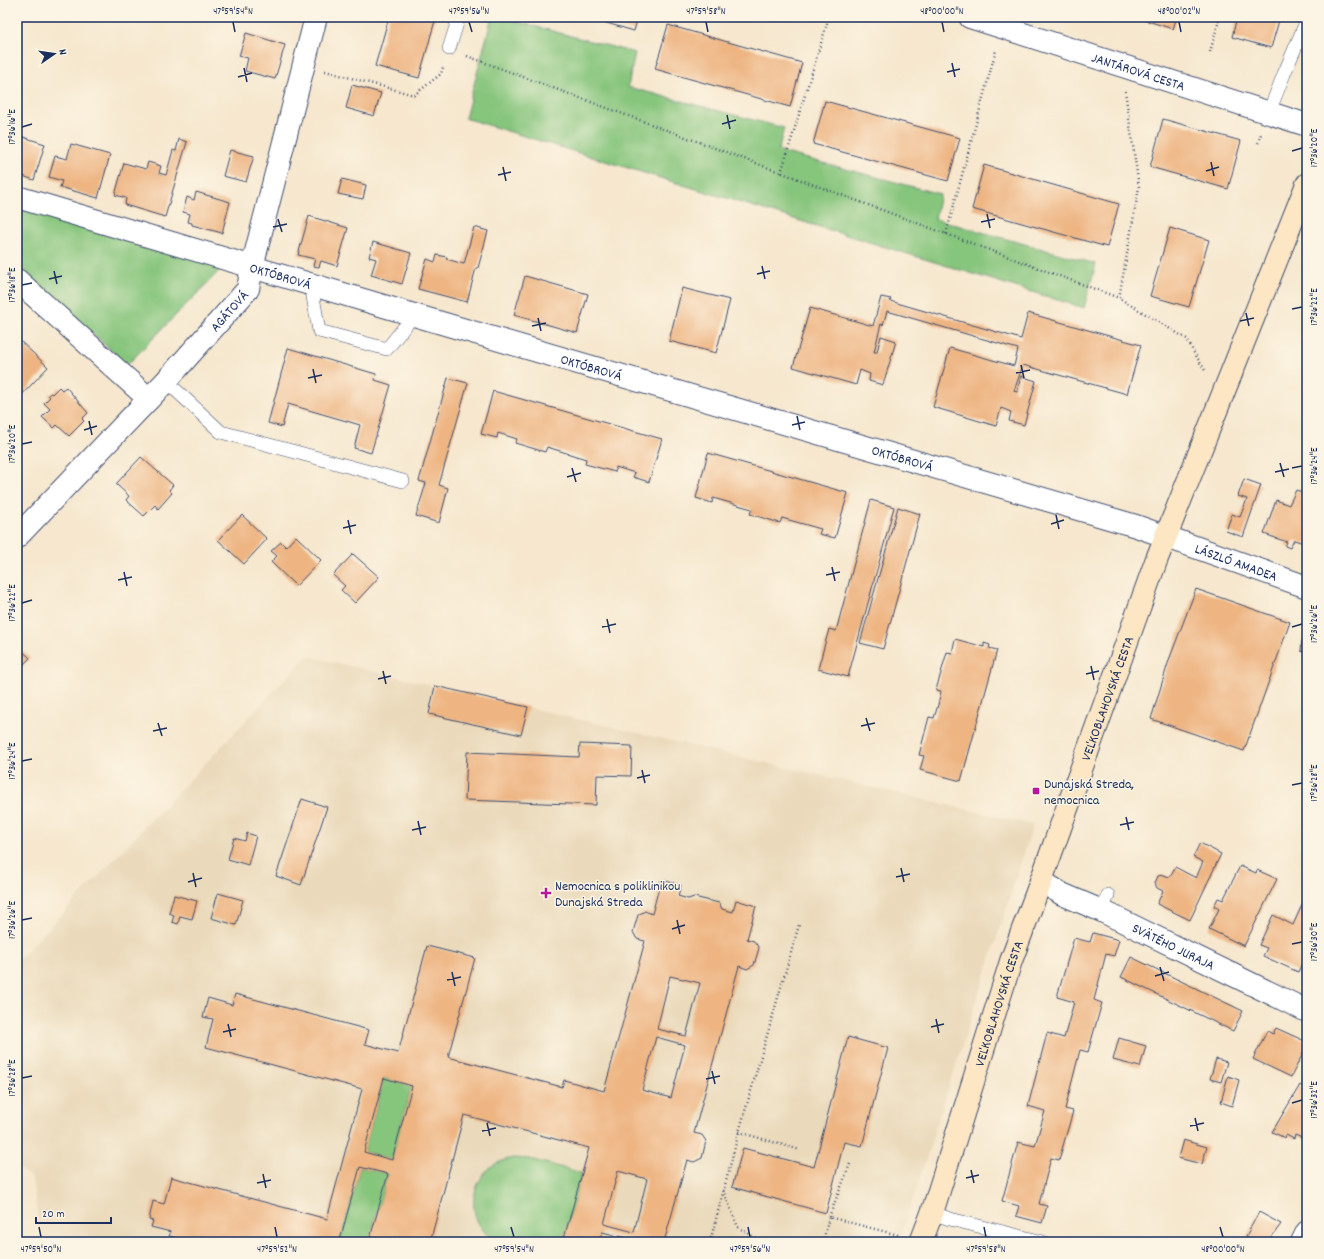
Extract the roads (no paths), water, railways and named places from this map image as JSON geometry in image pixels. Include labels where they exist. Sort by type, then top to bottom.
[{"type":"main road","name":"VEĽKOBLAHOVSKÁ CESTA","points":[[921,1242],[932,1213],[1010,961],[1041,881],[1156,561],[1307,184]]},
{"type":"street","name":"AGÁTOVÁ","points":[[17,537],[166,381],[248,289],[252,267],[316,17]]},
{"type":"street","name":"JANTÁROVÁ CESTA","points":[[970,17],[1004,22],[1121,65],[1307,125]]},
{"type":"street","name":"OKTÓBROVÁ","points":[[17,197],[311,285],[1166,536]]},
{"type":"street","points":[[17,280],[149,399]]},
{"type":"street","name":"LÁSZLÓ AMADEA","points":[[1166,536],[1307,587]]},
{"type":"street","name":"SVÄTÉHO JURAJA","points":[[1041,881],[1062,894],[1105,903],[1307,1011]]},
{"type":"street","points":[[1302,1242],[1307,1232]]},
{"type":"lane","points":[[449,50],[459,17]]},
{"type":"lane","points":[[1269,112],[1307,20]]},
{"type":"lane","points":[[311,285],[319,331],[387,349],[414,315]]},
{"type":"lane","points":[[166,381],[221,432],[403,481]]},
{"type":"lane","points":[[932,1213],[950,1219],[1043,1242]]},
{"type":"place","name":"Dunajská Streda, nemocnica","points":[[1036,791]]},
{"type":"place","name":"Nemocnica s poliklinikou Dunajská Streda","points":[[546,893]]}]
